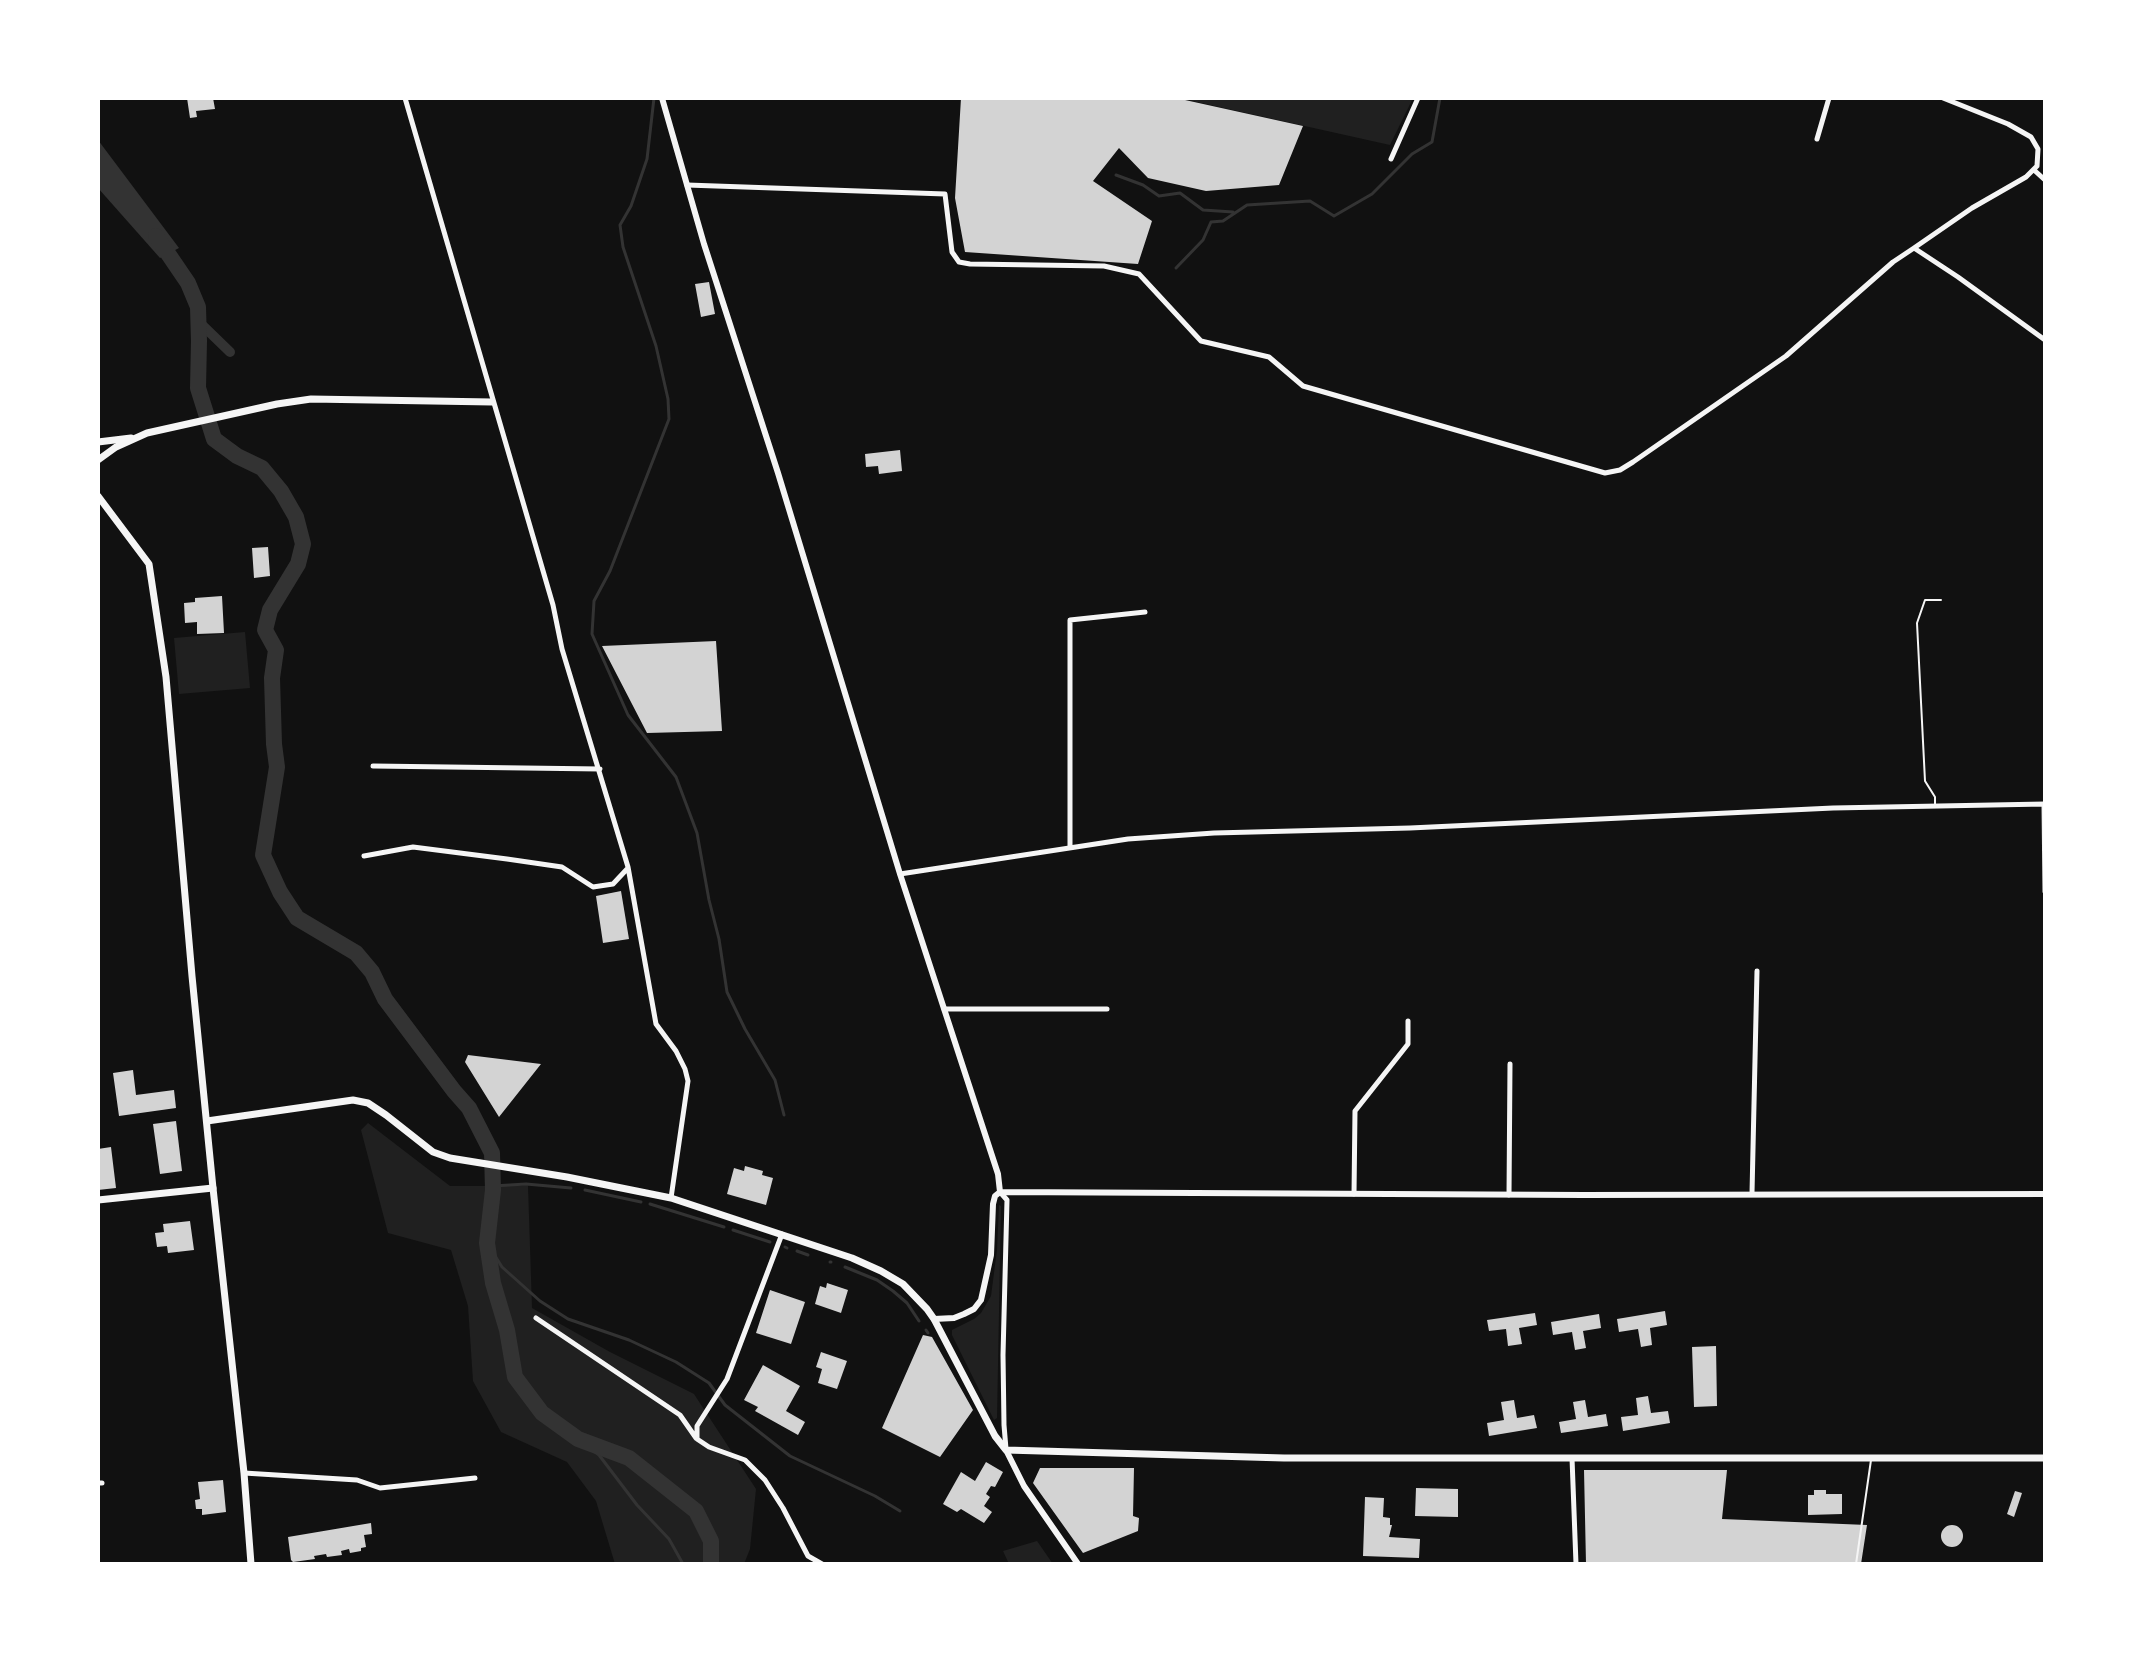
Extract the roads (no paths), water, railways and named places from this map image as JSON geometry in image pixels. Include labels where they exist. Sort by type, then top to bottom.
[{"type":"main road","points":[[98,442],[131,438],[311,399],[492,402]]},
{"type":"main road","points":[[98,460],[131,438]]},
{"type":"main road","points":[[98,496],[149,564],[166,677],[251,1564]]},
{"type":"main road","points":[[207,1121],[353,1100],[368,1103],[433,1152],[466,1161],[671,1198],[852,1258],[903,1284],[918,1298],[934,1319],[995,1436],[1006,1450],[1296,1458],[2045,1458]]},
{"type":"main road","points":[[98,1200],[213,1188]]},
{"type":"street","points":[[405,98],[553,605],[562,649],[628,867],[656,1024],[676,1051],[688,1081],[671,1198]]},
{"type":"street","points":[[662,98],[728,323],[800,545],[900,874],[999,1177],[1000,1192],[1007,1200],[1003,1355],[1006,1450],[1032,1499],[1078,1564]]},
{"type":"street","points":[[1391,159],[1418,98]]},
{"type":"street","points":[[1817,139],[1829,98]]},
{"type":"street","points":[[687,185],[945,194],[952,252],[959,262],[1104,266],[1139,274],[1201,341],[1269,357],[1303,386],[1605,473],[1620,470],[1633,462],[1786,356],[1893,262],[2034,170],[2038,149],[2031,137],[2008,124],[1943,98]]},
{"type":"street","points":[[2034,170],[2045,180]]},
{"type":"street","points":[[1914,248],[2045,340]]},
{"type":"street","points":[[1070,848],[1070,620],[1145,612]]},
{"type":"street","points":[[373,766],[600,769]]},
{"type":"street","points":[[900,874],[1128,839],[1214,833],[1410,828],[1833,808],[2044,804],[2045,892]]},
{"type":"street","points":[[364,856],[413,847],[507,859],[562,867],[593,887],[613,884],[628,867]]},
{"type":"street","points":[[1752,1193],[1757,971]]},
{"type":"street","points":[[944,1009],[1107,1009]]},
{"type":"street","points":[[1354,1194],[1355,1111],[1408,1044],[1408,1021]]},
{"type":"street","points":[[1509,1195],[1510,1064]]},
{"type":"street","points":[[934,1319],[964,1314],[974,1309],[981,1300],[991,1255],[993,1204],[1000,1192],[2045,1194]]},
{"type":"street","points":[[697,1439],[697,1426],[727,1379],[782,1234]]},
{"type":"street","points":[[536,1318],[680,1415],[697,1439],[709,1447],[745,1460],[765,1480],[808,1556],[822,1564]]},
{"type":"street","points":[[1572,1457],[1576,1564]]},
{"type":"street","points":[[244,1473],[357,1480],[380,1488],[475,1478]]},
{"type":"lane","points":[[1935,806],[1935,797],[1925,781],[1917,623],[1925,600],[1941,600]]},
{"type":"lane","points":[[1856,1564],[1871,1459]]},
{"type":"waterway","points":[[654,98],[647,159],[631,206],[620,225],[623,247],[656,346],[668,399],[669,419],[610,571],[594,601],[592,634],[628,715],[676,777],[697,833],[727,992],[775,1080],[784,1115]]},
{"type":"waterway","points":[[1176,268],[1203,240],[1211,222],[1223,221],[1247,205],[1310,201],[1334,216],[1372,194],[1412,154],[1432,142],[1440,98]]},
{"type":"waterway","points":[[1116,175],[1143,185],[1159,196],[1180,193],[1203,210],[1233,212]]},
{"type":"waterway","points":[[156,236],[188,283],[198,307],[198,388],[214,439],[237,456],[262,468],[281,491],[296,517],[303,544],[298,564],[270,610],[265,630],[276,650],[272,678],[277,767],[263,855],[280,892],[297,918],[356,953],[372,972],[385,999],[469,1108],[492,1153],[493,1190],[487,1243],[515,1377],[542,1413],[578,1439],[629,1458],[696,1511],[711,1541],[711,1564]]},
{"type":"waterway","points":[[198,321],[230,352]]},
{"type":"waterway","points":[[493,1186],[526,1184],[571,1188]]},
{"type":"waterway","points":[[585,1190],[641,1202]]},
{"type":"waterway","points":[[650,1204],[724,1227]]},
{"type":"waterway","points":[[733,1230],[770,1242]]},
{"type":"waterway","points":[[487,1243],[502,1267],[540,1301],[568,1319],[629,1340],[676,1362],[709,1383],[725,1405],[790,1456],[900,1511]]},
{"type":"waterway","points":[[797,1251],[808,1255]]},
{"type":"waterway","points":[[845,1267],[877,1280],[893,1291],[907,1303],[919,1321]]},
{"type":"waterway","points":[[578,1439],[599,1455],[637,1505],[669,1539],[683,1564]]}]
